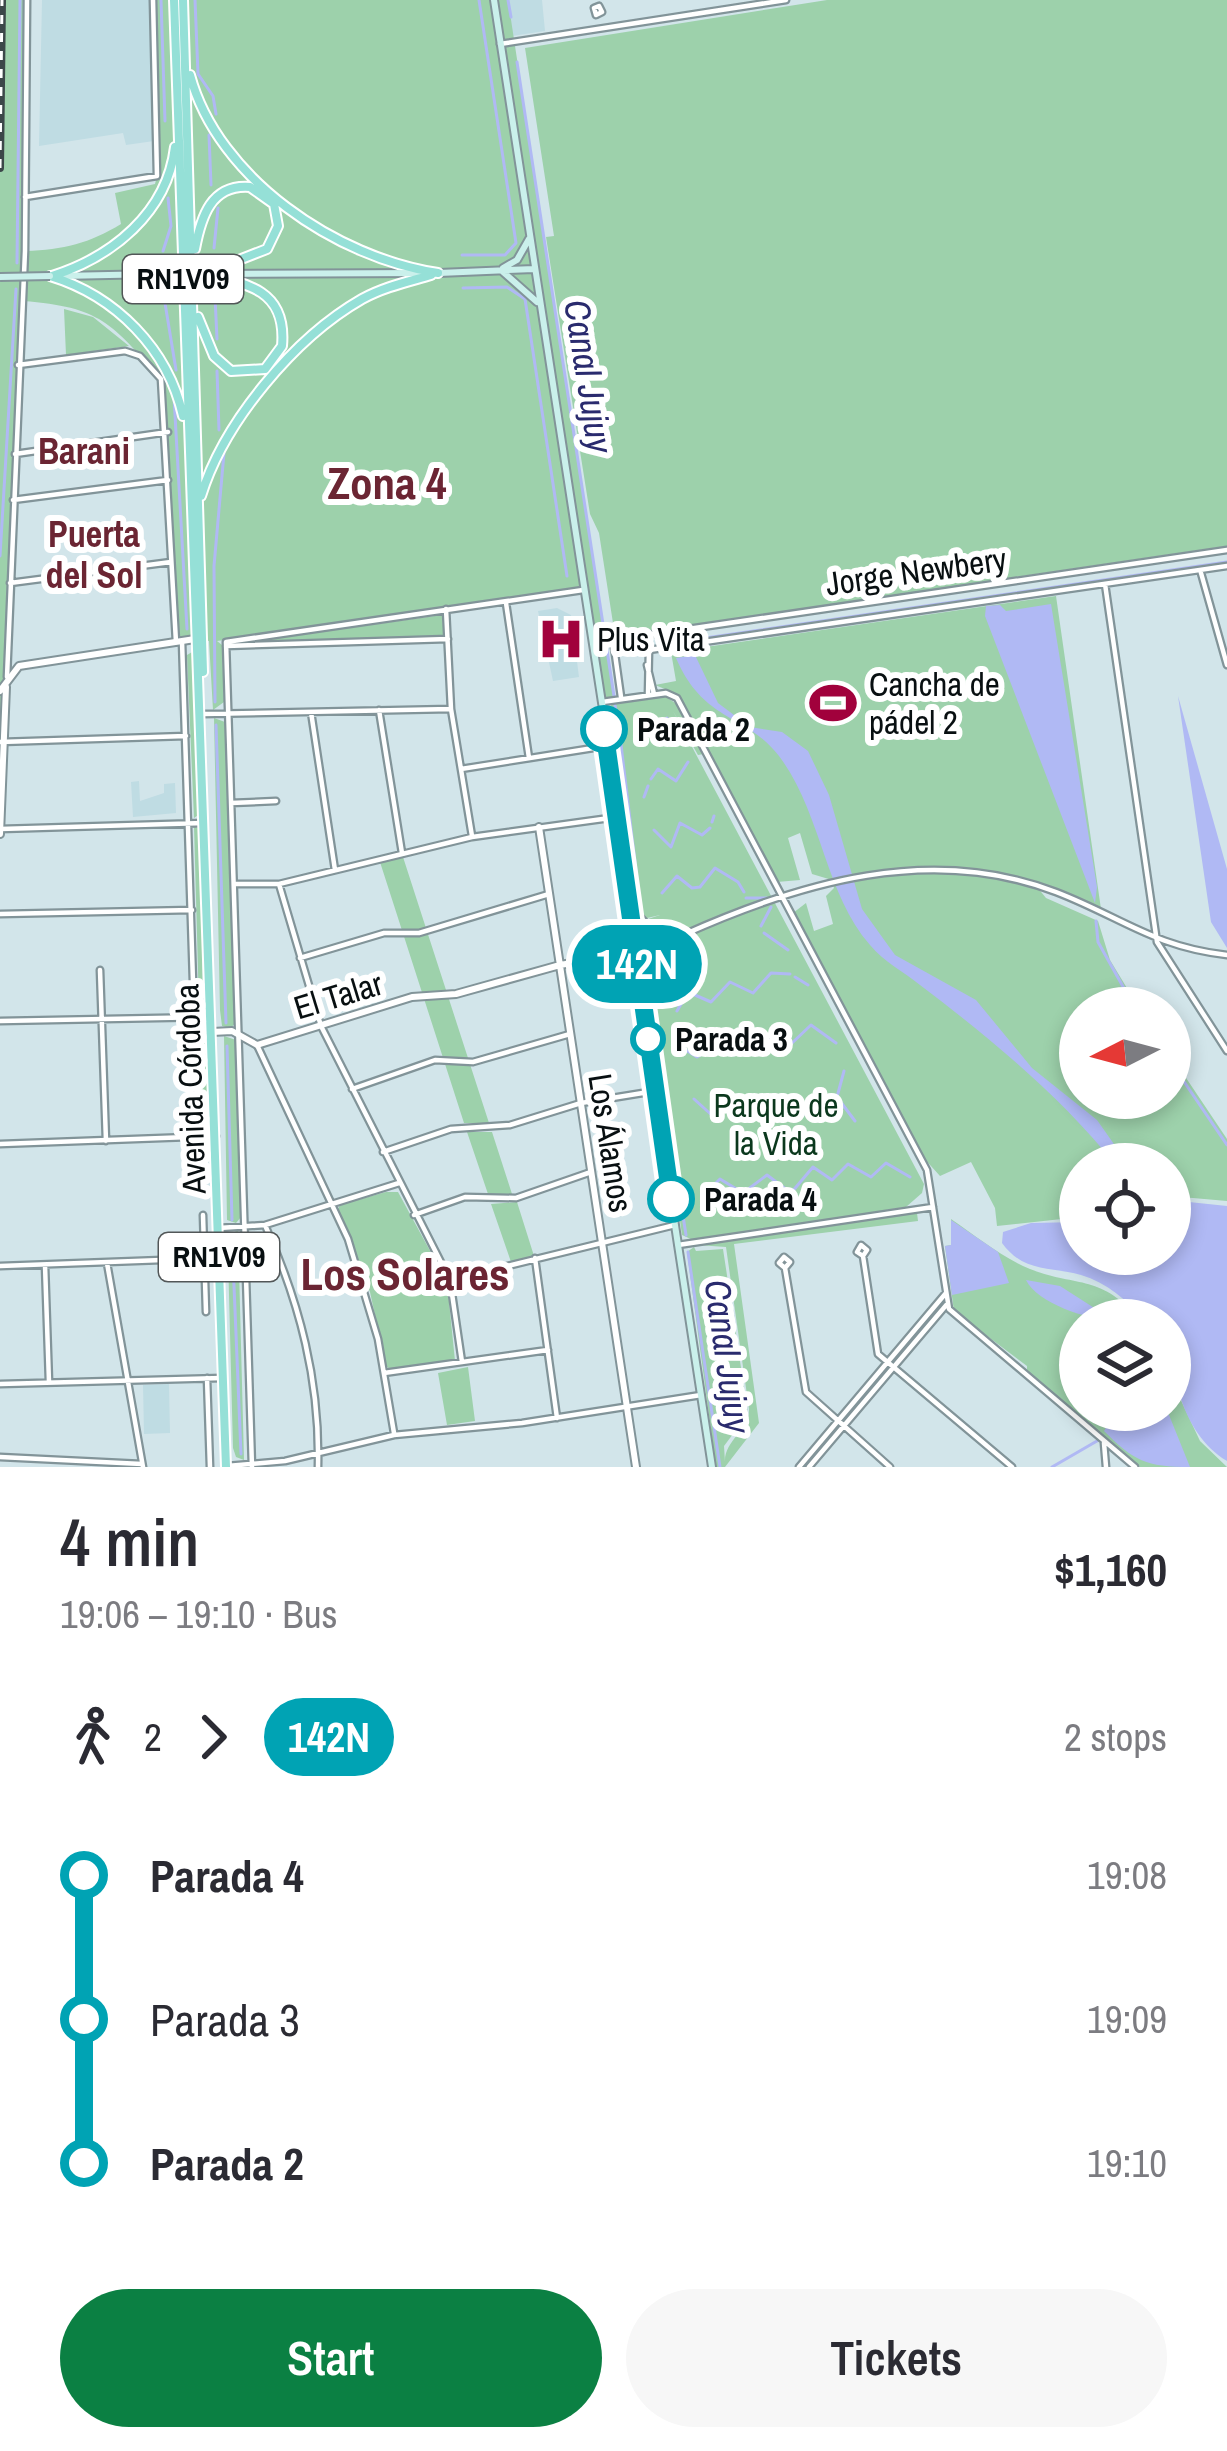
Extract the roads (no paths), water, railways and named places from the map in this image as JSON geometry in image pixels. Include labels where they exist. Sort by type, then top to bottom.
[{"type":"main road","name":"Avenida Córdoba","points":[[179,0],[193,298],[226,1466]]},
{"type":"main road","name":"Avenida Córdoba","points":[[179,0],[188,436],[202,712]]},
{"type":"main road","points":[[494,0],[712,1467]]},
{"type":"main road","points":[[185,56],[200,106],[221,141],[307,223],[358,254],[438,273]]},
{"type":"main road","points":[[50,276],[106,252],[141,223],[169,174],[178,122]]},
{"type":"main road","points":[[192,268],[210,203],[234,187],[263,193],[277,210],[272,242],[249,260],[201,274]]},
{"type":"main road","points":[[499,269],[517,260],[530,236]]},
{"type":"main road","points":[[499,269],[525,286],[540,306]]},
{"type":"main road","points":[[0,277],[534,269]]},
{"type":"main road","points":[[199,503],[212,462],[234,421],[316,334],[374,293],[438,273]]},
{"type":"main road","points":[[193,298],[209,347],[226,368],[256,373],[278,356],[282,322],[268,293],[201,274]]},
{"type":"main road","points":[[50,276],[111,305],[158,354],[179,397],[188,436]]},
{"type":"main road","points":[[632,908],[658,934],[667,958],[650,998],[646,1029]]},
{"type":"main road","points":[[636,942],[658,934]]},
{"type":"main road","points":[[637,962],[649,971],[662,967]]},
{"type":"street","points":[[27,0],[25,197],[0,831],[206,823]]},
{"type":"street","points":[[25,197],[158,176],[153,0]]},
{"type":"street","points":[[500,44],[786,0]]},
{"type":"street","points":[[19,365],[125,351],[154,369],[166,389],[190,824],[198,1137]]},
{"type":"street","points":[[15,454],[168,432]]},
{"type":"street","points":[[14,500],[170,480]]},
{"type":"street","name":"Jorge Newbery","points":[[621,699],[613,640],[1227,550]]},
{"type":"street","points":[[10,583],[172,561]]},
{"type":"street","points":[[651,695],[650,650],[1227,566]]},
{"type":"street","points":[[1200,570],[1227,665]]},
{"type":"street","points":[[1105,584],[1157,942],[1227,1051]]},
{"type":"street","points":[[226,644],[583,590]]},
{"type":"street","points":[[506,601],[529,758]]},
{"type":"street","points":[[446,609],[452,709],[472,837]]},
{"type":"street","points":[[0,691],[19,666],[195,639]]},
{"type":"street","points":[[226,644],[448,639]]},
{"type":"street","points":[[226,644],[252,1465]]},
{"type":"street","points":[[600,703],[673,695],[927,1170],[952,1313],[1135,1467]]},
{"type":"street","points":[[202,712],[452,709]]},
{"type":"street","points":[[379,710],[402,853]]},
{"type":"street","points":[[311,712],[335,870]]},
{"type":"street","points":[[2,738],[186,736]]},
{"type":"street","points":[[461,769],[606,746]]},
{"type":"street","points":[[231,803],[276,801]]},
{"type":"street","points":[[234,884],[279,884],[472,837],[617,817]]},
{"type":"street","name":"Los Álamos","points":[[539,827],[636,1467]]},
{"type":"street","points":[[658,934],[683,934],[835,882],[914,869],[988,873],[1062,894],[1157,942],[1227,956]]},
{"type":"street","points":[[279,884],[321,1026],[450,1280],[462,1362]]},
{"type":"street","points":[[300,958],[384,933],[418,933],[549,893]]},
{"type":"street","points":[[0,914],[192,910]]},
{"type":"street","points":[[667,958],[683,934]]},
{"type":"street","points":[[619,955],[636,942]]},
{"type":"street","points":[[619,955],[637,962]]},
{"type":"street","name":"El Talar","points":[[256,1045],[412,997],[619,955]]},
{"type":"street","points":[[100,970],[106,1141]]},
{"type":"street","points":[[0,1021],[212,1017]]},
{"type":"street","points":[[212,1032],[238,1034],[256,1045],[332,1205],[364,1286],[394,1435]]},
{"type":"street","points":[[352,1089],[435,1060],[473,1062],[570,1034]]},
{"type":"street","points":[[383,1152],[451,1129],[510,1125],[580,1103],[656,1091]]},
{"type":"street","points":[[0,1144],[216,1136]]},
{"type":"street","points":[[414,1215],[465,1197],[515,1198],[591,1172]]},
{"type":"street","points":[[219,1228],[265,1226],[399,1183]]},
{"type":"street","points":[[678,1245],[933,1207]]},
{"type":"street","points":[[203,1215],[206,1312]]},
{"type":"street","points":[[265,1226],[307,1342],[319,1467]]},
{"type":"street","points":[[450,1280],[675,1226]]},
{"type":"street","points":[[863,1256],[877,1350],[1012,1467]]},
{"type":"street","points":[[0,1266],[219,1258]]},
{"type":"street","points":[[535,1258],[557,1418]]},
{"type":"street","points":[[0,1457],[51,1464],[142,1465],[106,1263]]},
{"type":"street","points":[[45,1265],[50,1382]]},
{"type":"street","points":[[785,1268],[806,1392],[890,1467]]},
{"type":"street","points":[[809,1467],[946,1293]]},
{"type":"street","points":[[890,1365],[948,1303]]},
{"type":"street","points":[[384,1373],[548,1350]]},
{"type":"street","points":[[207,1378],[210,1467]]},
{"type":"street","points":[[0,1384],[224,1378]]},
{"type":"street","points":[[226,1466],[319,1455],[394,1435],[557,1418],[701,1396]]},
{"type":"street","points":[[799,1467],[840,1425]]},
{"type":"street","points":[[1104,1440],[1106,1467]]},
{"type":"water","points":[[1051,604],[1097,887],[1095,903],[985,616],[986,606],[1000,605],[1006,611]]},
{"type":"water","points":[[695,655],[718,703],[750,727],[782,732],[808,751],[829,795],[862,909],[895,955],[976,1000],[1032,1068],[1059,1090],[1059,1104],[870,945],[842,901],[805,802],[779,756],[699,695],[676,658]]},
{"type":"water","points":[[1178,696],[1227,869],[1227,948],[1211,922]]},
{"type":"water","points":[[1075,1119],[1096,1119],[1113,1143],[1096,1143]]},
{"type":"water","points":[[1191,1202],[1227,1206],[1227,1461],[1191,1422],[1191,1299],[1123,1299],[1081,1275],[1191,1275]]},
{"type":"water","points":[[951,1220],[998,1252],[1009,1283],[952,1295],[945,1246],[951,1245]]},
{"type":"water","points":[[1059,1222],[1059,1271],[1028,1264],[1002,1243],[1003,1232],[1031,1223]]},
{"type":"water","points":[[1026,1280],[1060,1286],[1080,1299],[1059,1299],[1059,1306]]},
{"type":"water","points":[[1104,1431],[1175,1431],[1190,1467],[1151,1464]]},
{"type":"waterway","points":[[17,263],[20,0]]},
{"type":"waterway","points":[[161,0],[165,121]]},
{"type":"waterway","points":[[195,0],[198,74],[213,96],[216,114]]},
{"type":"waterway","points":[[462,255],[505,255],[516,243],[479,0]]},
{"type":"waterway","name":"Canal Jujuy","points":[[508,0],[511,17]]},
{"type":"waterway","name":"Canal Jujuy","points":[[517,62],[614,696]]},
{"type":"waterway","points":[[209,135],[211,185]]},
{"type":"waterway","points":[[163,251],[171,226],[168,198]]},
{"type":"waterway","points":[[214,248],[218,208]]},
{"type":"waterway","points":[[463,288],[507,287],[525,299],[567,576]]},
{"type":"waterway","points":[[0,556],[16,289]]},
{"type":"waterway","points":[[164,297],[176,370]]},
{"type":"waterway","points":[[215,297],[217,339]]},
{"type":"waterway","points":[[217,371],[219,430]]},
{"type":"waterway","points":[[174,397],[187,629]]},
{"type":"waterway","points":[[215,702],[214,566],[224,453]]},
{"type":"waterway","points":[[671,643],[1227,562]]},
{"type":"waterway","name":"Canal Jujuy","points":[[615,705],[619,730]]},
{"type":"waterway","points":[[637,718],[651,732],[667,718]]},
{"type":"waterway","points":[[216,725],[226,1023]]},
{"type":"waterway","name":"Canal Jujuy","points":[[620,736],[641,912]]},
{"type":"waterway","points":[[651,779],[658,769],[676,781],[688,762]]},
{"type":"waterway","points":[[644,797],[648,786]]},
{"type":"waterway","points":[[712,822],[714,816]]},
{"type":"waterway","points":[[654,830],[671,847],[680,823],[702,835],[710,828]]},
{"type":"waterway","points":[[662,893],[677,876],[692,888],[700,887],[715,868],[738,882],[744,892]]},
{"type":"waterway","points":[[746,898],[767,898]]},
{"type":"waterway","points":[[761,926],[771,907]]},
{"type":"waterway","points":[[1096,921],[1098,942],[1123,987]]},
{"type":"waterway","points":[[764,933],[788,950]]},
{"type":"waterway","points":[[677,1011],[688,992],[711,1002],[730,982],[753,993],[771,973],[790,974]]},
{"type":"waterway","points":[[795,977],[808,985]]},
{"type":"waterway","points":[[779,1045],[791,1044],[811,1025],[836,1043]]},
{"type":"waterway","points":[[681,1047],[697,1057],[719,1044],[734,1055],[757,1033],[773,1042]]},
{"type":"waterway","name":"Canal Jujuy","points":[[657,1043],[680,1196]]},
{"type":"waterway","points":[[227,1046],[232,1220]]},
{"type":"waterway","points":[[837,1097],[844,1071]]},
{"type":"waterway","points":[[1191,1092],[1227,1145]]},
{"type":"waterway","points":[[750,1104],[765,1113],[787,1099],[810,1118],[837,1097],[855,1121]]},
{"type":"waterway","points":[[694,1099],[715,1118],[734,1099],[744,1100]]},
{"type":"waterway","points":[[705,1204],[709,1190],[720,1179],[743,1193],[767,1175],[791,1193],[813,1167],[832,1180],[848,1164],[871,1177],[886,1163],[910,1177]]},
{"type":"waterway","name":"Canal Jujuy","points":[[681,1203],[686,1235]]},
{"type":"waterway","points":[[232,1238],[241,1454]]},
{"type":"waterway","name":"Canal Jujuy","points":[[688,1252],[720,1467]]},
{"type":"waterway","points":[[1052,1467],[1097,1441]]},
{"type":"railway","points":[[0,168],[2,0]]},
{"type":"place","name":"Plus Vita","points":[[561,639]]},
{"type":"place","name":"Cancha de pádel 2","points":[[833,703]]},
{"type":"place","name":"Parada 2","points":[[604,729]]},
{"type":"place","name":"Parada 3","points":[[648,1039]]},
{"type":"place","name":"Parada 4","points":[[671,1199]]},
{"type":"district","name":"Barani","points":[[84,451]]},
{"type":"district","name":"Zona 4","points":[[387,483]]},
{"type":"district","name":"Puerta del Sol","points":[[94,554]]},
{"type":"district","name":"Los Solares","points":[[405,1274]]},
{"type":"park label","name":"Parque de la Vida","points":[[776,1124]]}]
